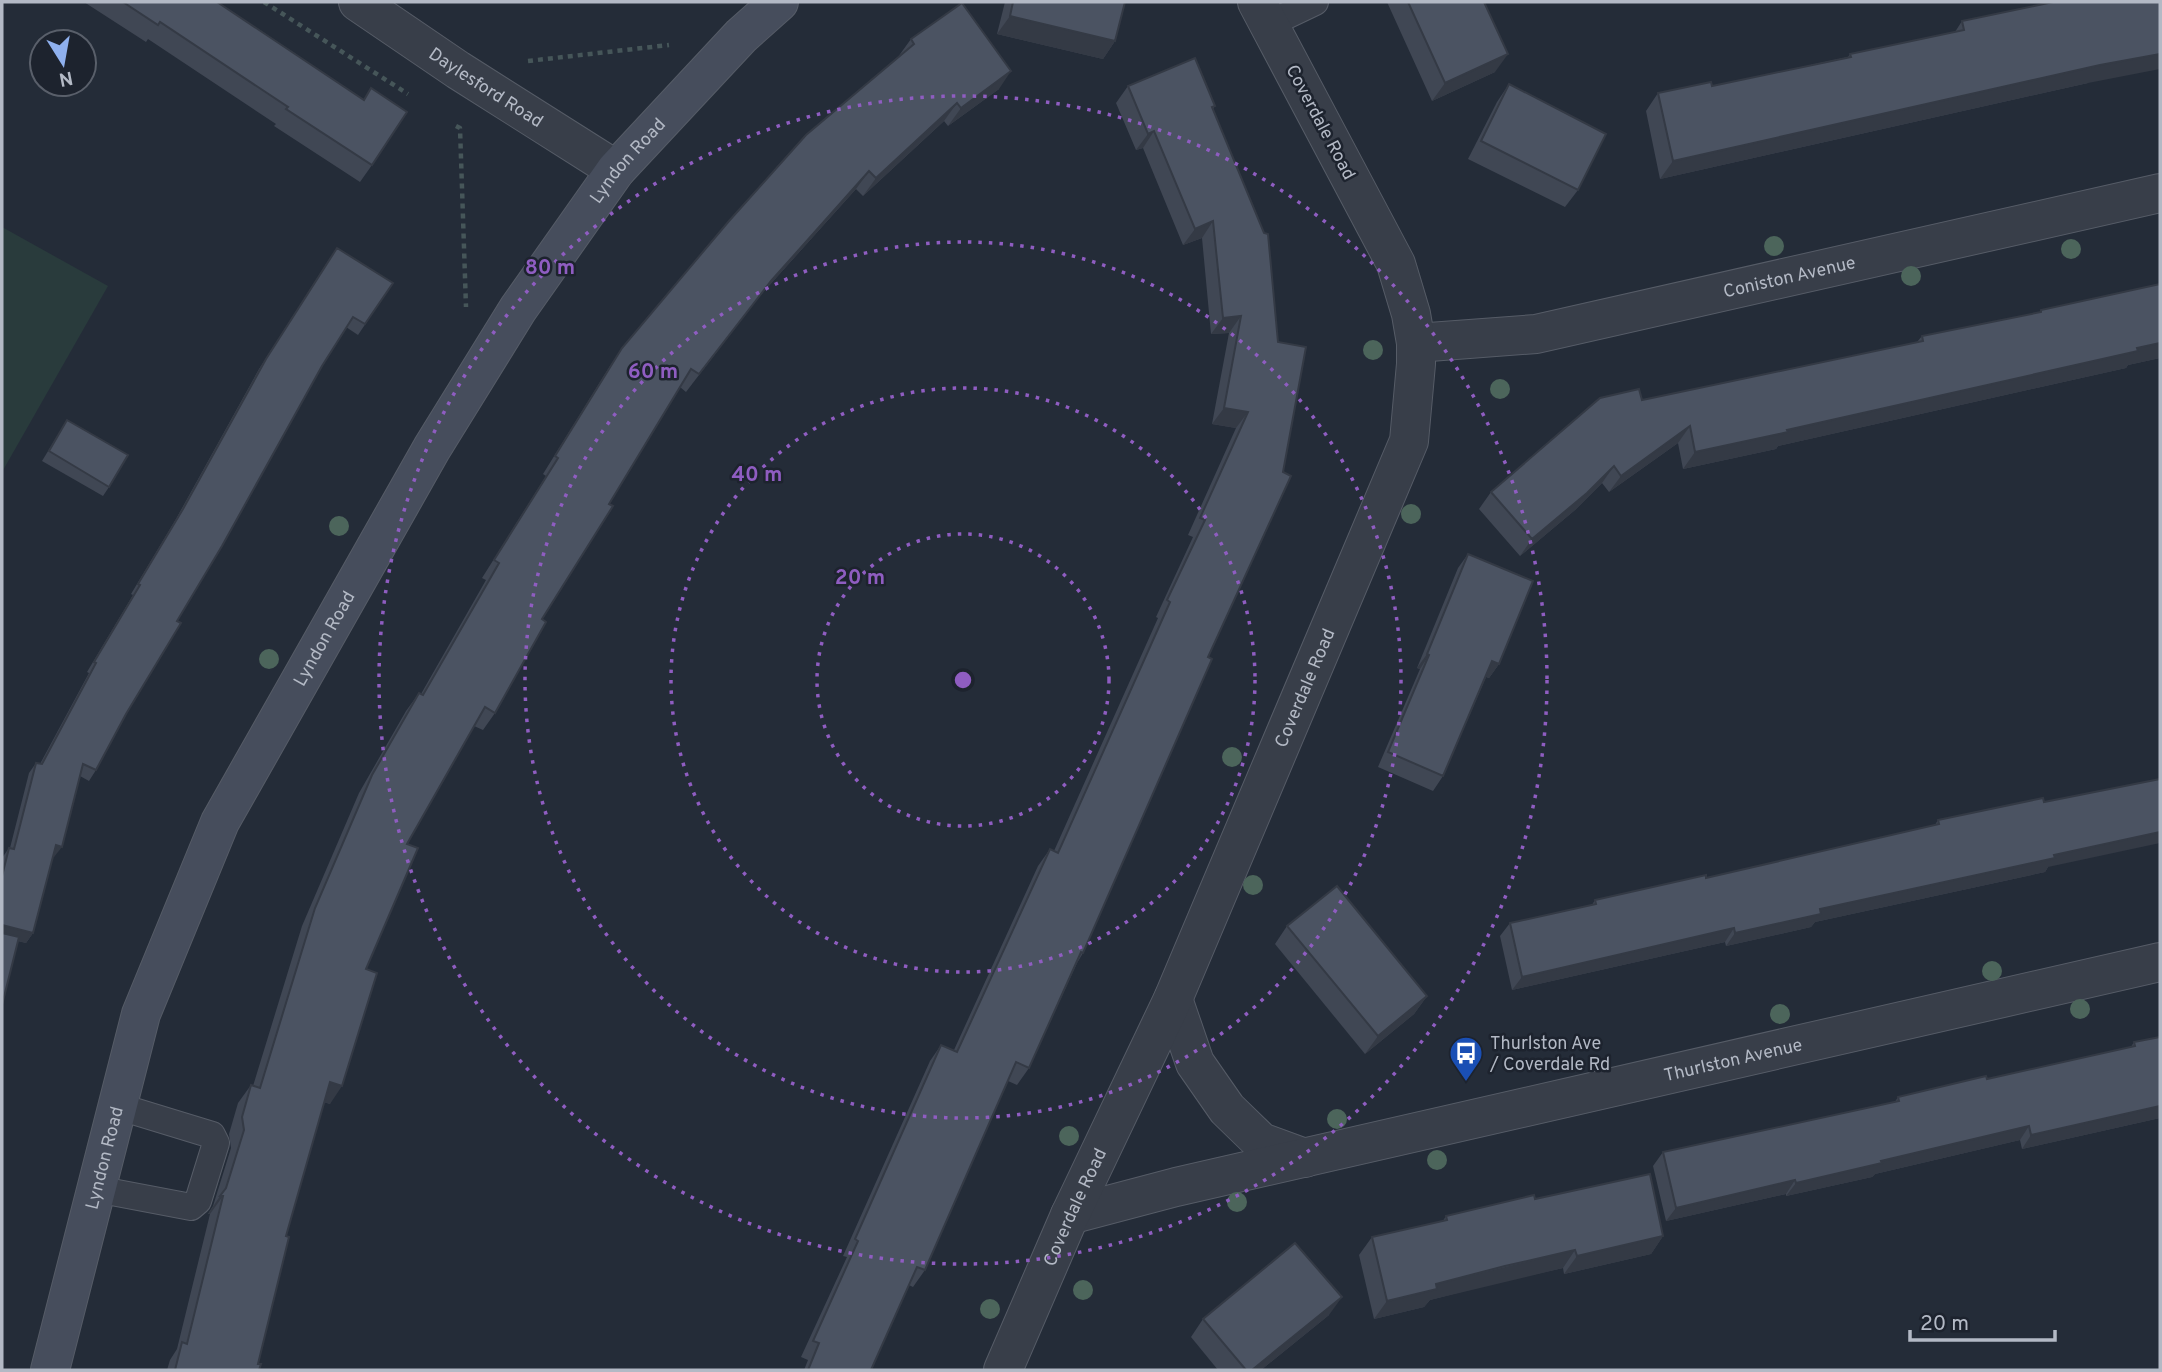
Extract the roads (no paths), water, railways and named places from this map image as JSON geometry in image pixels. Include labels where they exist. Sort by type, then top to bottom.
[{"type":"street","name":"Daylesford Road","points":[[358,2],[458,70],[616,170]]},
{"type":"street","name":"Lyndon Road","points":[[50,1370],[141,1014],[219,822],[432,449],[518,309],[616,170],[741,36],[779,2]]},
{"type":"street","name":"Coverdale Road","points":[[1003,1370],[1070,1215],[1173,999],[1409,441],[1416,343],[1411,314],[1396,264],[1263,13]]},
{"type":"street","name":"Coniston Avenue","points":[[1416,343],[1536,334],[2160,192]]},
{"type":"street","name":"Thurlston Avenue","points":[[1070,1215],[1176,1187],[2160,962]]},
{"type":"street","points":[[1173,999],[1195,1063],[1227,1109],[1261,1142],[1305,1158]]},
{"type":"lane","points":[[1263,13],[1315,2]]},
{"type":"lane","points":[[96,1189],[191,1207],[198,1201],[216,1143],[212,1135],[117,1106]]},
{"type":"place","name":"Thurlston Ave / Coverdale Rd","points":[[1466,1083]]}]
